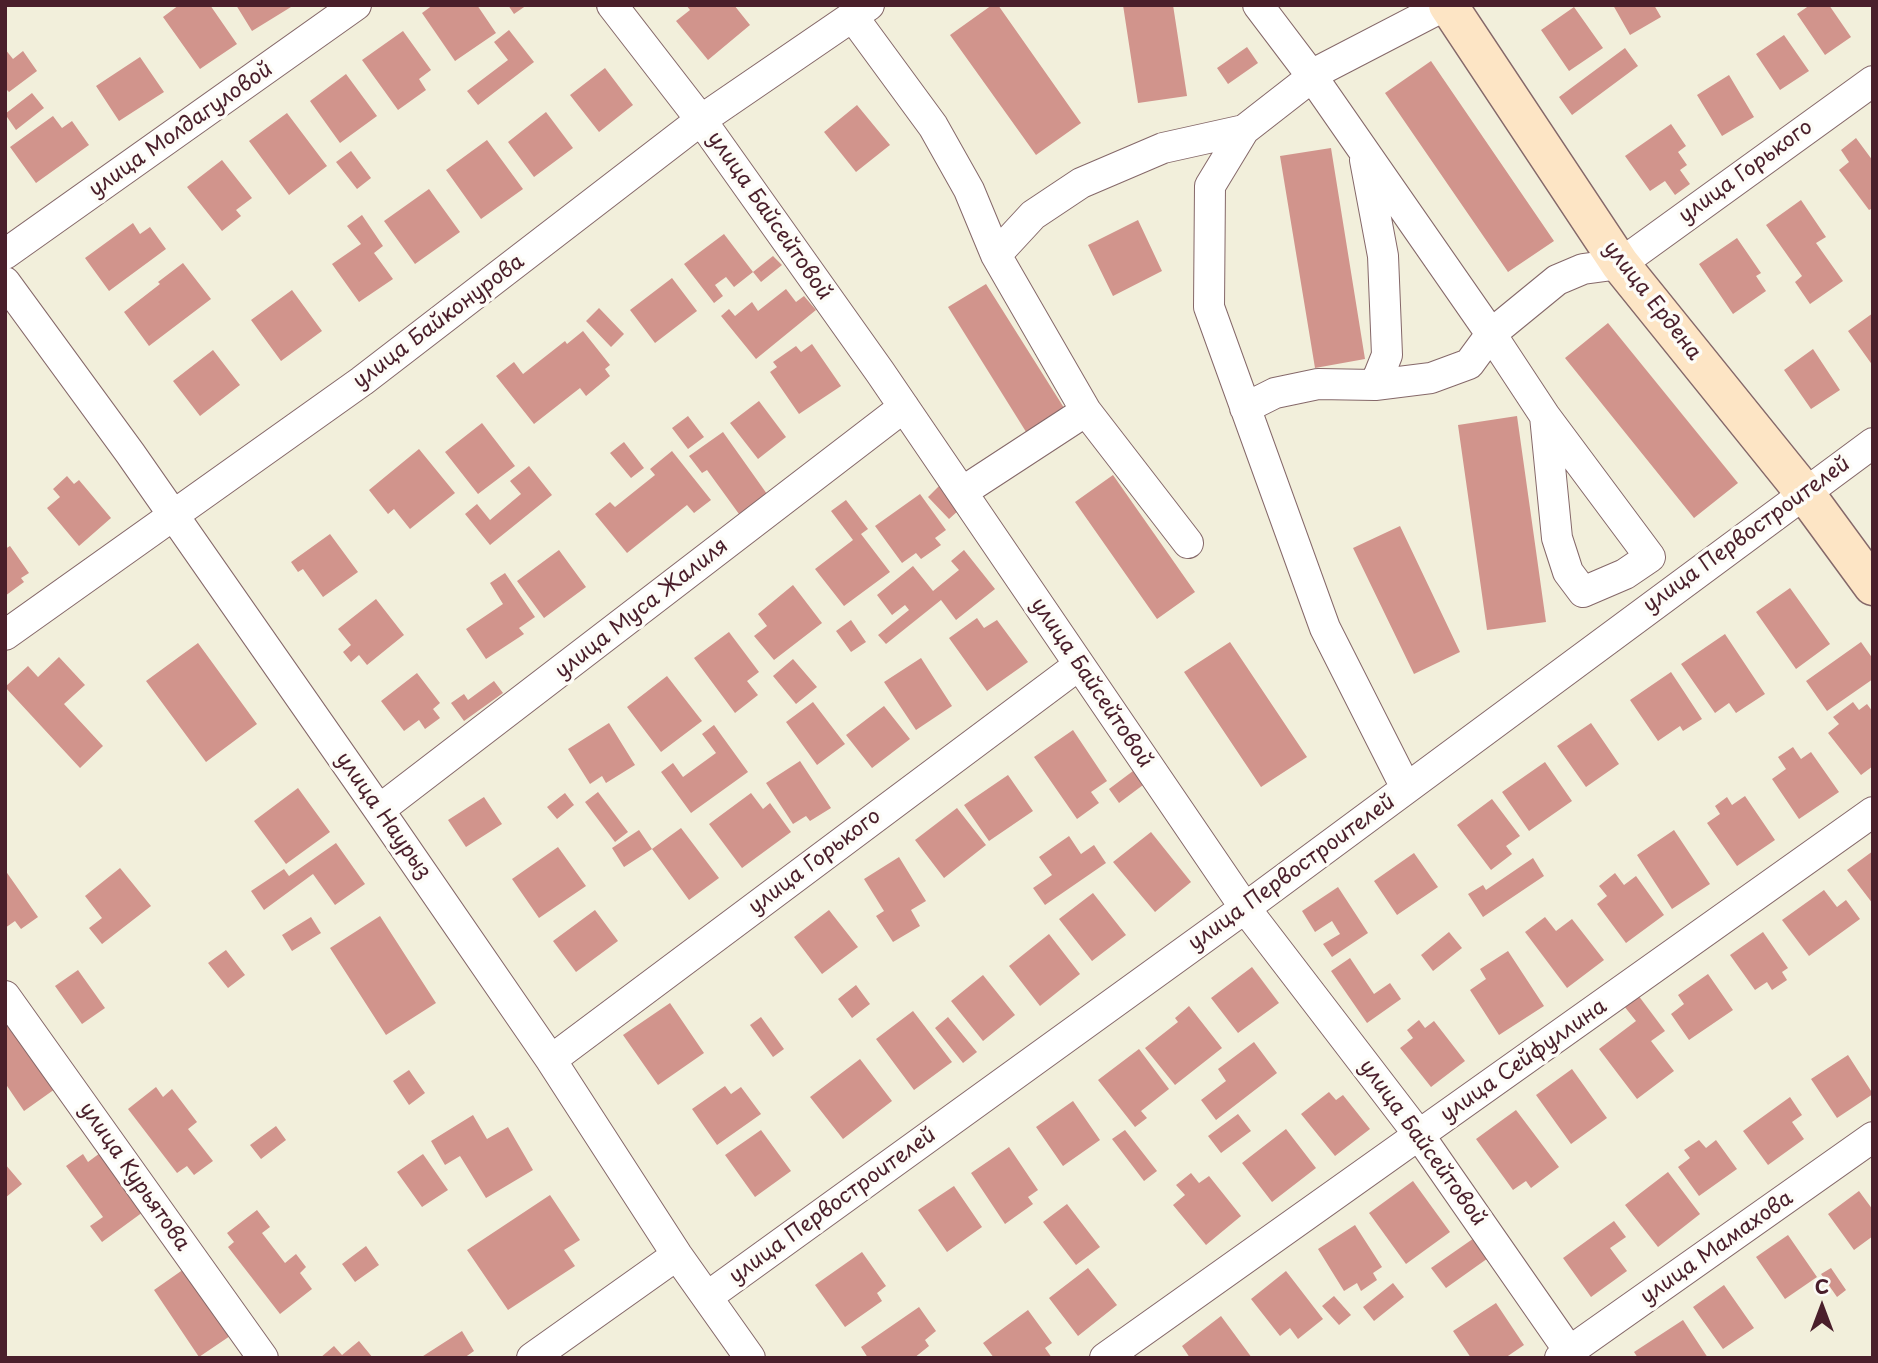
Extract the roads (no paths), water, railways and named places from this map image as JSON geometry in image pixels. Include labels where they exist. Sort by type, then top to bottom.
[{"type":"street","name":"улица Молдагуловой","points":[[5,254],[356,5]]},
{"type":"street","name":"улица Байсейтовой","points":[[612,5],[701,120],[904,407],[1245,908],[1419,1135],[1568,1356]]},
{"type":"street","points":[[1258,5],[1312,76],[1545,416],[1650,557],[1625,574],[1583,592],[1568,572],[1557,538],[1545,416]]},
{"type":"street","points":[[1406,788],[1325,628],[1209,307],[1210,186],[1244,130],[1312,76],[1447,5]]},
{"type":"street","name":"улица Ердена","points":[[1447,5],[1620,264],[1804,492],[1873,586]]},
{"type":"street","name":"улица Байконурова","points":[[5,635],[362,381],[701,120],[861,11]]},
{"type":"street","points":[[861,11],[970,190],[996,255],[1086,411],[1188,543]]},
{"type":"street","name":"улица Горького","points":[[1620,264],[1873,81]]},
{"type":"street","points":[[996,255],[1033,215],[1081,183],[1163,148],[1244,130]]},
{"type":"street","points":[[1363,150],[1383,256],[1387,355],[1375,385]]},
{"type":"street","points":[[1245,408],[1275,393],[1318,384],[1375,385],[1430,378],[1469,364],[1491,334],[1558,279],[1583,269],[1620,264]]},
{"type":"street","name":"улица Наурыз","points":[[5,282],[173,515],[379,810],[551,1060],[677,1255],[750,1358]]},
{"type":"street","name":"улица Муса Жалиля","points":[[379,810],[904,407]]},
{"type":"street","points":[[961,492],[1086,411]]},
{"type":"street","name":"улица Первостроителей","points":[[706,1297],[1245,908],[1873,443]]},
{"type":"street","name":"улица Горького","points":[[551,1060],[1079,665]]},
{"type":"street","name":"улица Сейфуллина","points":[[1105,1358],[1873,812]]},
{"type":"street","name":"улица Курьятова","points":[[5,996],[263,1358]]},
{"type":"street","name":"улица Мамахова","points":[[1568,1356],[1873,1137]]},
{"type":"street","points":[[532,1358],[677,1255]]}]
